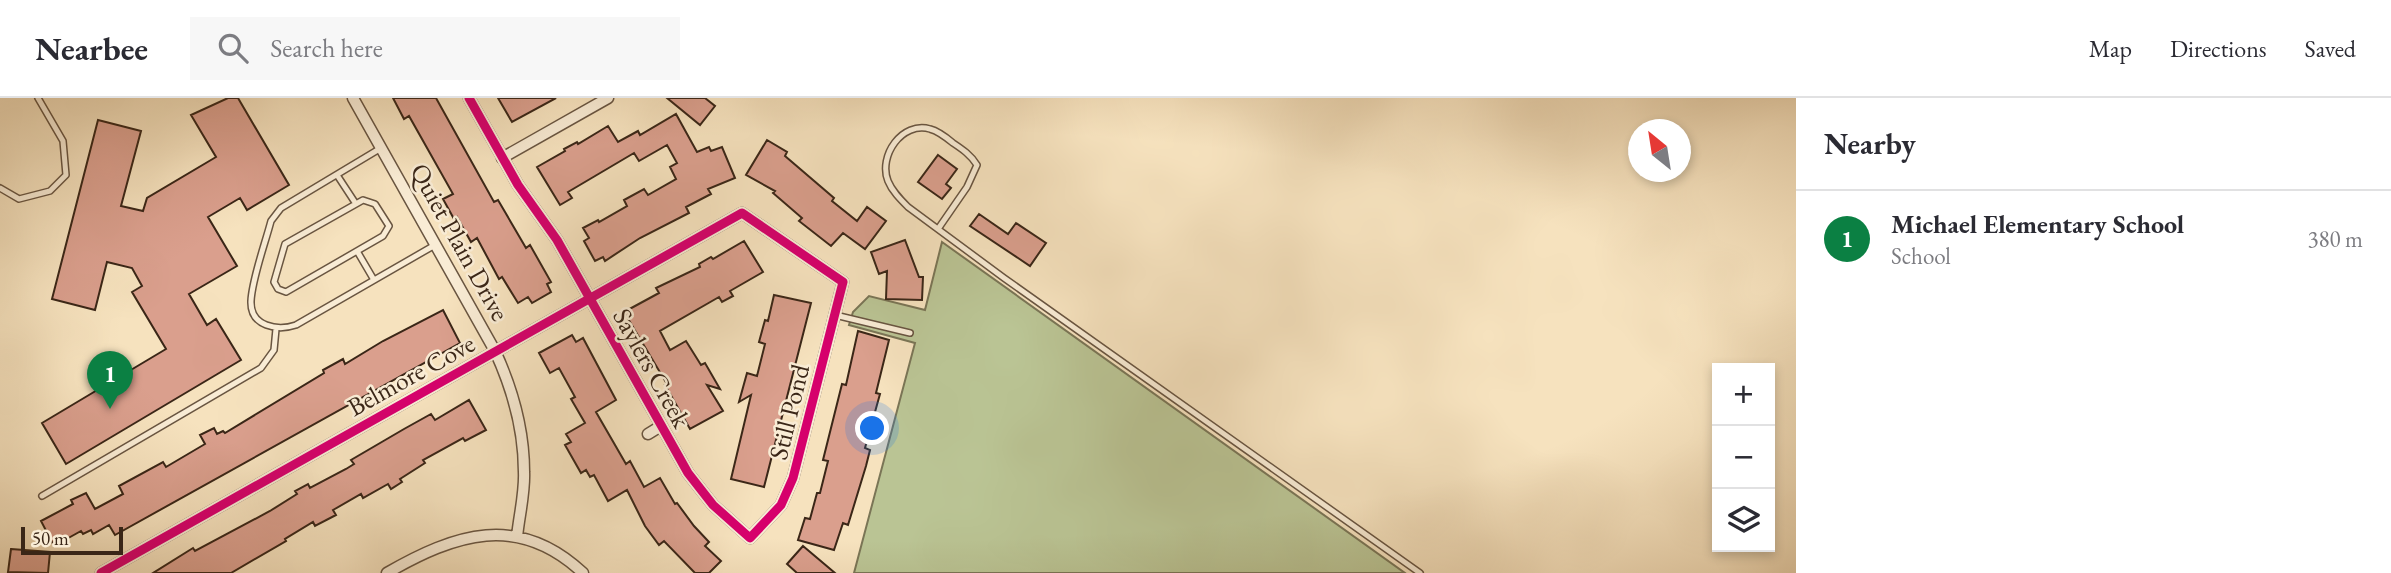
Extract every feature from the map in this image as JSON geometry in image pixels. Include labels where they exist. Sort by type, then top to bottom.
[{"type":"street","name":"Quiet Plain Drive","points":[[353,98],[507,376],[517,406],[522,436],[524,474],[517,537]]},
{"type":"street","name":"Saylers Creek","points":[[469,98],[523,193],[557,240],[700,491],[750,538]]},
{"type":"street","points":[[502,158],[608,98]]},
{"type":"street","name":"Belmore Cove","points":[[101,573],[742,213],[843,282]]},
{"type":"street","name":"Still Pond","points":[[750,538],[781,505],[789,492],[843,282]]},
{"type":"street","name":"Saylers Creek","points":[[648,434],[661,426]]},
{"type":"street","points":[[387,573],[424,553],[469,537],[492,535],[517,537],[544,545],[583,573]]},
{"type":"lane","points":[[0,188],[19,199],[50,191],[66,175],[63,141],[37,98]]},
{"type":"lane","points":[[938,229],[967,187],[976,165],[963,150],[944,136],[930,129],[915,128],[901,136],[890,149],[885,164],[887,180],[908,206],[938,229],[1420,573]]},
{"type":"lane","points":[[381,148],[281,208],[271,220],[251,302],[252,309],[261,322],[276,329],[296,326],[436,245]]},
{"type":"lane","points":[[337,175],[356,204]]},
{"type":"lane","points":[[363,200],[375,204],[389,226],[383,236],[286,292],[278,289],[274,282],[285,244],[356,204],[363,200]]},
{"type":"lane","points":[[357,251],[374,280]]},
{"type":"lane","points":[[835,315],[910,333]]},
{"type":"lane","points":[[42,496],[261,368],[274,350],[276,329]]},
{"type":"green space","points":[[942,242],[1405,573],[854,573],[915,343],[849,325],[853,312],[869,296],[925,310]]},
{"type":"building","points":[[228,98],[238,98],[289,185],[247,210],[240,198],[208,217],[237,266],[189,294],[207,325],[216,319],[241,360],[66,464],[42,423],[166,349],[132,292],[142,286],[132,268],[107,262],[95,310],[52,299],[98,120],[141,131],[121,206],[143,211],[147,198],[216,157],[191,115]]},
{"type":"building","points":[[393,98],[436,98],[494,202],[498,200],[526,248],[530,245],[551,282],[547,284],[551,292],[532,303],[528,297],[518,303],[502,277],[499,279],[477,238],[471,242],[457,217],[454,219],[443,199],[453,194],[409,116],[404,119]]},
{"type":"building","points":[[498,98],[556,98],[512,122]]},
{"type":"building","points":[[667,98],[705,98],[715,106],[700,125]]},
{"type":"building","points":[[676,114],[697,152],[709,147],[711,151],[722,147],[735,178],[708,189],[711,194],[686,207],[689,213],[640,238],[605,261],[603,257],[595,261],[584,241],[589,238],[583,228],[627,206],[624,200],[644,189],[648,195],[676,179],[670,167],[677,163],[667,145],[639,161],[634,153],[568,192],[572,198],[560,205],[537,167],[608,126],[618,142],[638,131],[640,135]]},
{"type":"building","points":[[767,140],[787,152],[785,156],[857,221],[867,207],[886,221],[865,249],[843,233],[831,246],[799,221],[802,218],[773,193],[775,191],[746,175]]},
{"type":"building","points":[[938,155],[957,169],[946,184],[951,188],[942,199],[918,182]]},
{"type":"building","points":[[979,214],[1008,234],[1016,223],[1046,243],[1030,266],[970,226]]},
{"type":"building","points":[[905,240],[919,277],[923,277],[922,300],[886,299],[887,271],[879,274],[871,252]]},
{"type":"building","points":[[744,241],[763,272],[730,291],[733,296],[722,302],[719,297],[660,331],[670,350],[686,341],[701,365],[705,363],[720,389],[707,385],[723,411],[690,429],[624,312],[659,293],[656,288],[700,267],[699,264]]},
{"type":"building","points":[[774,295],[811,303],[764,487],[731,479],[751,395],[739,402],[747,373],[757,376],[765,344],[759,342],[765,320],[768,321]]},
{"type":"building","points":[[443,310],[460,343],[115,535],[109,525],[93,534],[91,530],[83,534],[81,531],[54,546],[41,521],[73,504],[71,500],[86,493],[95,509],[123,494],[119,486],[163,462],[166,467],[205,444],[200,435],[214,428],[217,434],[223,431],[225,433],[324,373],[323,370],[343,359],[345,364]]},
{"type":"building","points":[[858,331],[889,340],[876,393],[880,394],[865,448],[870,450],[866,466],[848,525],[843,523],[834,550],[798,540],[805,518],[810,519],[817,493],[820,493],[828,461],[823,460],[842,384],[846,385]]},
{"type":"building","points":[[572,335],[576,342],[583,338],[616,400],[596,412],[626,464],[630,461],[644,487],[660,478],[675,504],[677,503],[709,542],[705,546],[721,561],[709,573],[695,573],[664,541],[659,545],[645,526],[627,490],[608,501],[594,475],[590,477],[586,470],[581,473],[565,445],[571,442],[566,434],[585,423],[571,399],[575,397],[559,368],[550,373],[539,353]]},
{"type":"building","points":[[469,400],[486,430],[465,441],[463,438],[423,460],[425,463],[400,479],[402,482],[391,489],[388,484],[363,498],[361,494],[333,510],[336,515],[315,526],[313,522],[231,573],[153,573],[193,548],[195,551],[270,511],[297,494],[295,491],[308,484],[310,488],[346,469],[354,464],[351,460],[431,414],[435,420]]},
{"type":"building","points":[[803,546],[835,573],[797,573],[787,564]]},
{"type":"building","points":[[11,549],[50,552],[48,573],[8,572]]},
{"type":"cycle path","points":[[101,573],[742,213],[843,282],[793,478],[781,505],[750,538],[713,505],[688,473],[557,240],[518,185],[469,98]]},
{"type":"place","name":"Michael Elementary School","points":[[110,409]]}]
